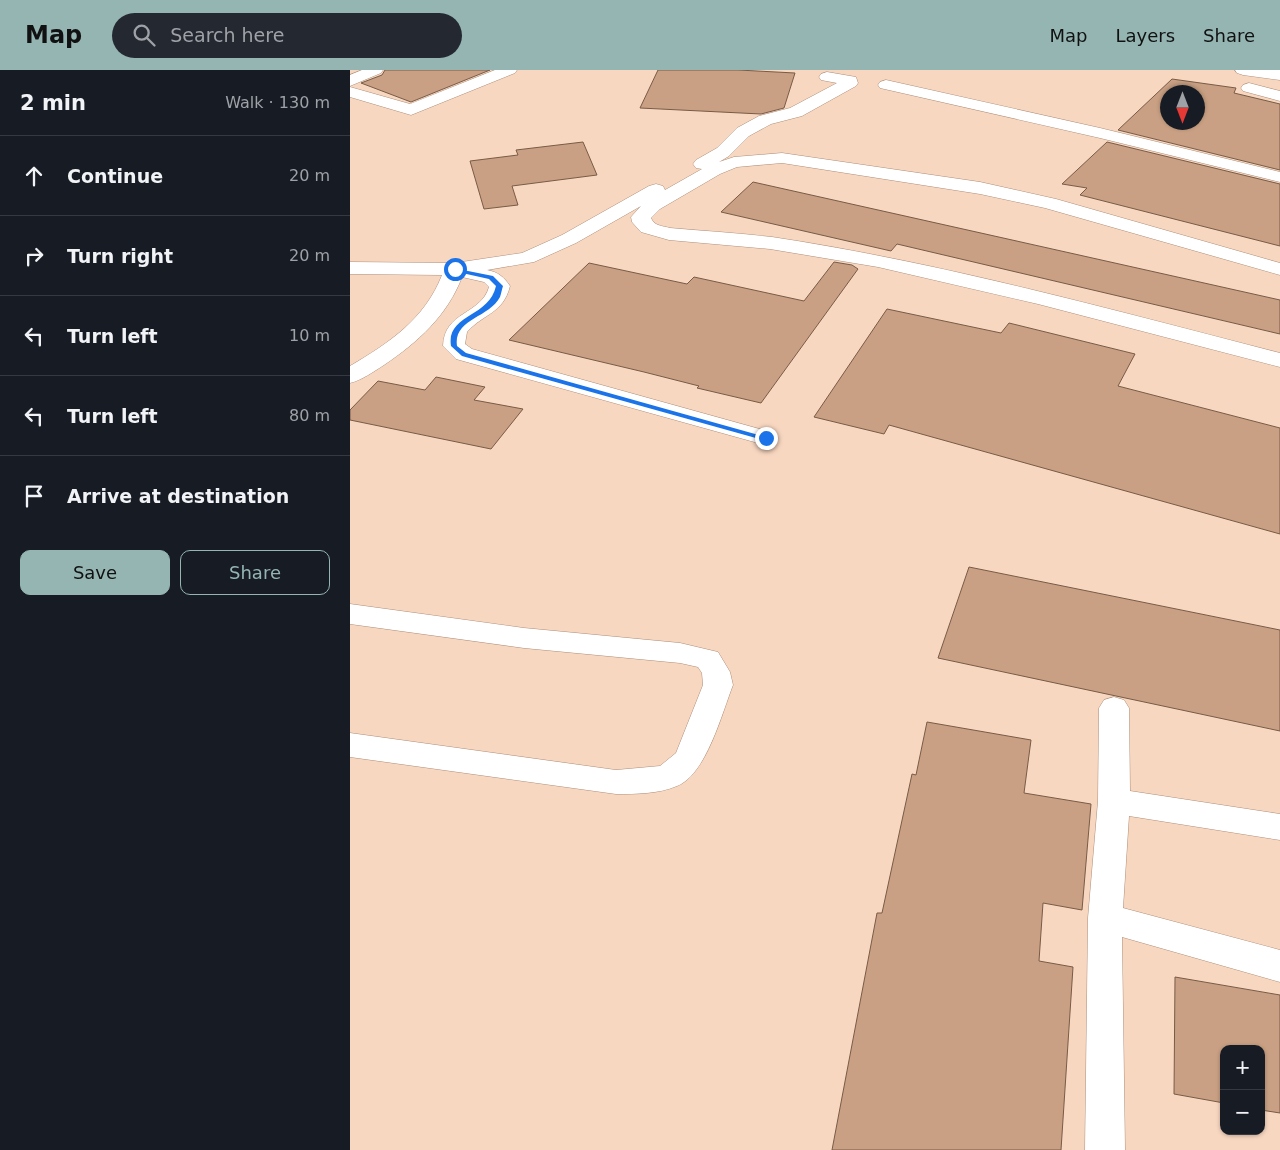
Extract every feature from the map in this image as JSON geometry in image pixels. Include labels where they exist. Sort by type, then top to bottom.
[{"type":"lane","points":[[350,82],[375,70]]},
{"type":"lane","points":[[350,92],[411,110],[509,70]]},
{"type":"lane","points":[[1243,70],[1278,76]]},
{"type":"lane","points":[[350,268],[455,269],[527,258],[569,239],[723,152],[743,132],[765,120],[796,112],[850,83],[850,80],[827,77]]},
{"type":"lane","points":[[886,86],[1090,131],[1280,178]]},
{"type":"lane","points":[[1249,88],[1280,96]]},
{"type":"lane","points":[[1280,269],[1049,203],[989,190],[884,172],[782,158],[734,162],[714,170],[653,205],[641,217],[642,222],[648,228],[669,234],[770,243],[878,261],[1041,298],[1280,360]]},
{"type":"lane","points":[[350,376],[401,342],[439,305],[455,269]]},
{"type":"lane","points":[[455,269],[491,277],[500,286],[497,297],[490,305],[456,328],[453,338],[454,346],[464,354],[766,438]]},
{"type":"lane","points":[[350,614],[524,638],[680,653],[708,659],[716,672],[718,685],[688,760],[668,777],[643,781],[616,782],[350,744]]},
{"type":"lane","points":[[1105,1150],[1105,918],[1114,801],[1114,708]]},
{"type":"lane","points":[[1114,801],[1280,827]]},
{"type":"lane","points":[[1105,918],[1280,966]]},
{"type":"building","points":[[385,70],[490,70],[411,102],[361,83],[382,75]]},
{"type":"building","points":[[658,70],[738,70],[795,73],[784,108],[761,114],[640,108]]},
{"type":"building","points":[[1172,79],[1236,88],[1234,93],[1280,104],[1280,170],[1118,130],[1160,90],[1160,130],[1205,130],[1205,85],[1166,85]]},
{"type":"building","points":[[583,142],[597,175],[512,186],[518,205],[484,209],[470,161],[518,155],[516,150]]},
{"type":"building","points":[[1107,142],[1280,184],[1280,246],[1080,195],[1087,188],[1062,184]]},
{"type":"building","points":[[753,182],[1280,300],[1280,334],[897,244],[891,251],[721,212]]},
{"type":"building","points":[[834,262],[852,265],[858,269],[761,403],[697,388],[699,386],[644,372],[509,340],[589,263],[687,284],[694,277],[804,301]]},
{"type":"building","points":[[887,309],[1001,333],[1009,323],[1135,354],[1118,386],[1280,428],[1280,534],[889,425],[884,434],[814,417]]},
{"type":"building","points":[[436,377],[485,387],[474,400],[523,409],[491,449],[350,420],[350,410],[378,381],[425,390]]},
{"type":"building","points":[[969,567],[1280,630],[1280,731],[938,658]]},
{"type":"building","points":[[927,722],[1031,740],[1024,793],[1091,804],[1082,910],[1043,903],[1039,961],[1073,967],[1061,1150],[832,1150],[877,913],[882,913],[912,774],[916,775]]},
{"type":"building","points":[[1175,977],[1280,995],[1280,1113],[1265,1111],[1265,1045],[1220,1045],[1220,1102],[1174,1094]]},
{"type":"route","points":[[455,269],[491,277],[500,286],[497,297],[490,305],[456,328],[453,338],[454,346],[464,354],[766,438]]}]
